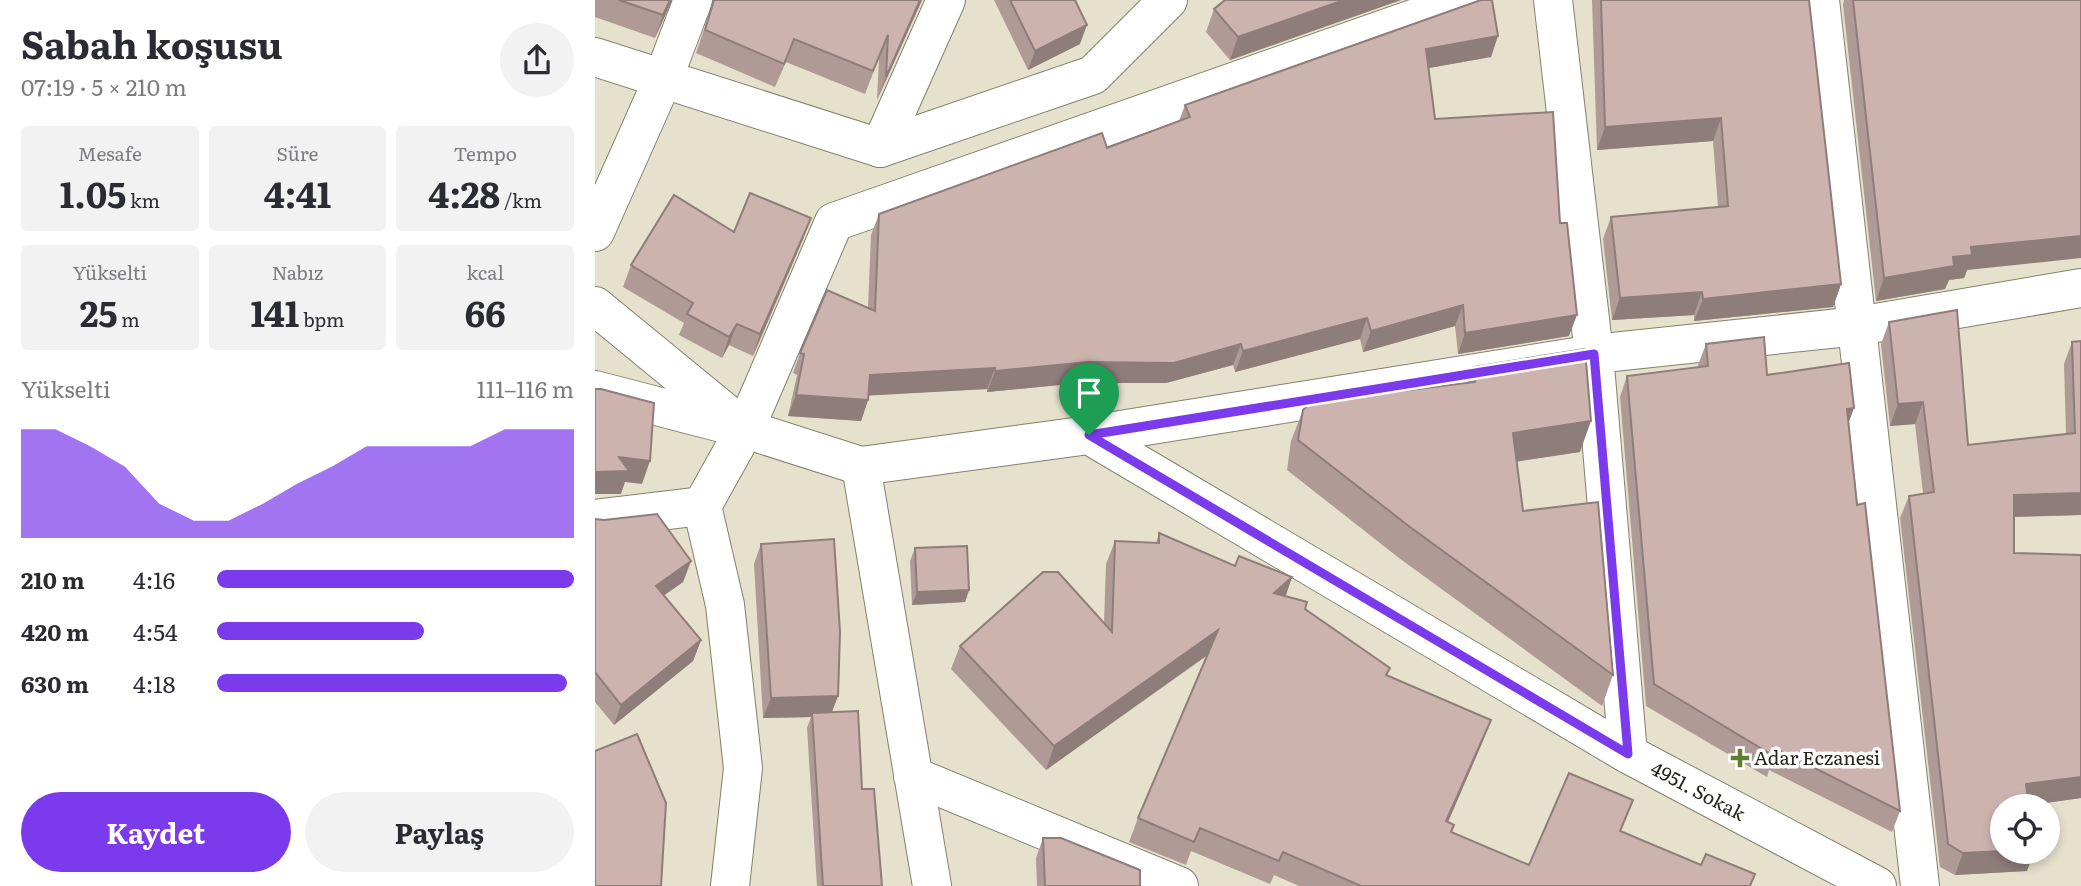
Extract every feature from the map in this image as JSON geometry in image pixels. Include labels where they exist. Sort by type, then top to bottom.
[{"type":"street","points":[[595,232],[663,79],[693,0]]},
{"type":"street","points":[[880,148],[946,0]]},
{"type":"street","points":[[595,57],[880,148],[1093,75],[1168,0]]},
{"type":"street","points":[[730,886],[743,768],[725,606],[702,506],[745,429],[834,222],[1467,0]]},
{"type":"street","points":[[1553,0],[1594,354],[1628,754]]},
{"type":"street","points":[[1820,0],[1920,886]]},
{"type":"street","points":[[595,390],[745,429],[861,466],[1089,435],[1594,354],[1858,327],[2081,288]]},
{"type":"street","points":[[595,306],[745,429]]},
{"type":"street","name":"4951. Sokak","points":[[1089,435],[1628,754],[1877,886]]},
{"type":"street","points":[[861,466],[932,886]]},
{"type":"street","points":[[595,519],[702,506]]},
{"type":"street","points":[[913,776],[1179,886]]},
{"type":"building","points":[[619,0],[670,0],[663,15]]},
{"type":"building","points":[[714,0],[920,0],[886,77],[888,35],[873,71],[794,39],[784,64],[705,30]]},
{"type":"building","points":[[1010,0],[1075,0],[1087,25],[1035,51]]},
{"type":"building","points":[[1225,0],[1344,0],[1238,37],[1214,9]]},
{"type":"building","points":[[1481,0],[1492,0],[1498,36],[1426,49],[1435,119],[1553,112],[1560,223],[1567,223],[1577,315],[1465,333],[1463,305],[1371,331],[1367,318],[1243,351],[1241,344],[1174,363],[1088,362],[995,371],[995,368],[870,375],[868,400],[796,395],[804,354],[800,353],[827,290],[875,311],[879,214],[1102,133],[1107,148],[1190,117],[1185,105]]},
{"type":"building","points":[[1601,0],[1809,0],[1841,284],[1703,299],[1702,292],[1620,298],[1611,217],[1728,206],[1721,118],[1605,127]]},
{"type":"building","points":[[1853,0],[2081,0],[2081,236],[1971,247],[1972,255],[1953,257],[1954,266],[1884,278]]},
{"type":"building","points":[[750,193],[811,218],[760,334],[737,324],[729,337],[687,314],[693,303],[631,265],[674,195],[734,232]]},
{"type":"building","points":[[1957,310],[1968,445],[2075,433],[2072,342],[2081,341],[2081,493],[2014,495],[2014,553],[2081,555],[2081,777],[2026,784],[2027,794],[1990,794],[1990,852],[1963,853],[1948,844],[1909,496],[1934,492],[1923,402],[1898,404],[1889,322]]},
{"type":"building","points":[[1764,337],[1767,375],[1849,363],[1854,408],[1847,409],[1857,505],[1865,503],[1900,811],[1773,747],[1774,756],[1654,684],[1627,376],[1708,366],[1706,344]]},
{"type":"building","points":[[1585,349],[1591,421],[1513,433],[1523,511],[1598,502],[1613,675],[1410,527],[1298,440],[1303,410],[1311,402],[1475,382],[1473,367]]},
{"type":"building","points":[[595,389],[654,403],[650,461],[619,457],[629,471],[595,472]]},
{"type":"building","points":[[657,514],[691,561],[656,586],[701,640],[621,705],[595,672],[595,519]]},
{"type":"building","points":[[1159,533],[1235,566],[1239,556],[1292,577],[1274,593],[1307,602],[1305,609],[1390,668],[1386,675],[1491,720],[1446,821],[1454,825],[1451,832],[1529,865],[1569,773],[1633,800],[1620,831],[1701,865],[1706,854],[1755,874],[1750,886],[1361,886],[1283,852],[1279,861],[1200,828],[1194,842],[1138,818],[1218,630],[1054,746],[960,646],[1043,572],[1058,572],[1112,632],[1115,541],[1159,543]]},
{"type":"building","points":[[834,539],[840,632],[838,696],[771,698],[761,544]]},
{"type":"building","points":[[967,546],[969,590],[917,592],[915,548]]},
{"type":"building","points":[[858,711],[862,789],[874,789],[882,886],[823,886],[812,713]]},
{"type":"building","points":[[637,734],[666,803],[661,886],[595,886],[595,751]]},
{"type":"building","points":[[1043,838],[1061,838],[1140,870],[1140,886],[1045,886]]},
{"type":"place","name":"Adar Eczanesi","points":[[1740,758]]},
{"type":"route","points":[[1594,354],[1628,754],[1179,488],[1089,435],[1594,354]]}]
